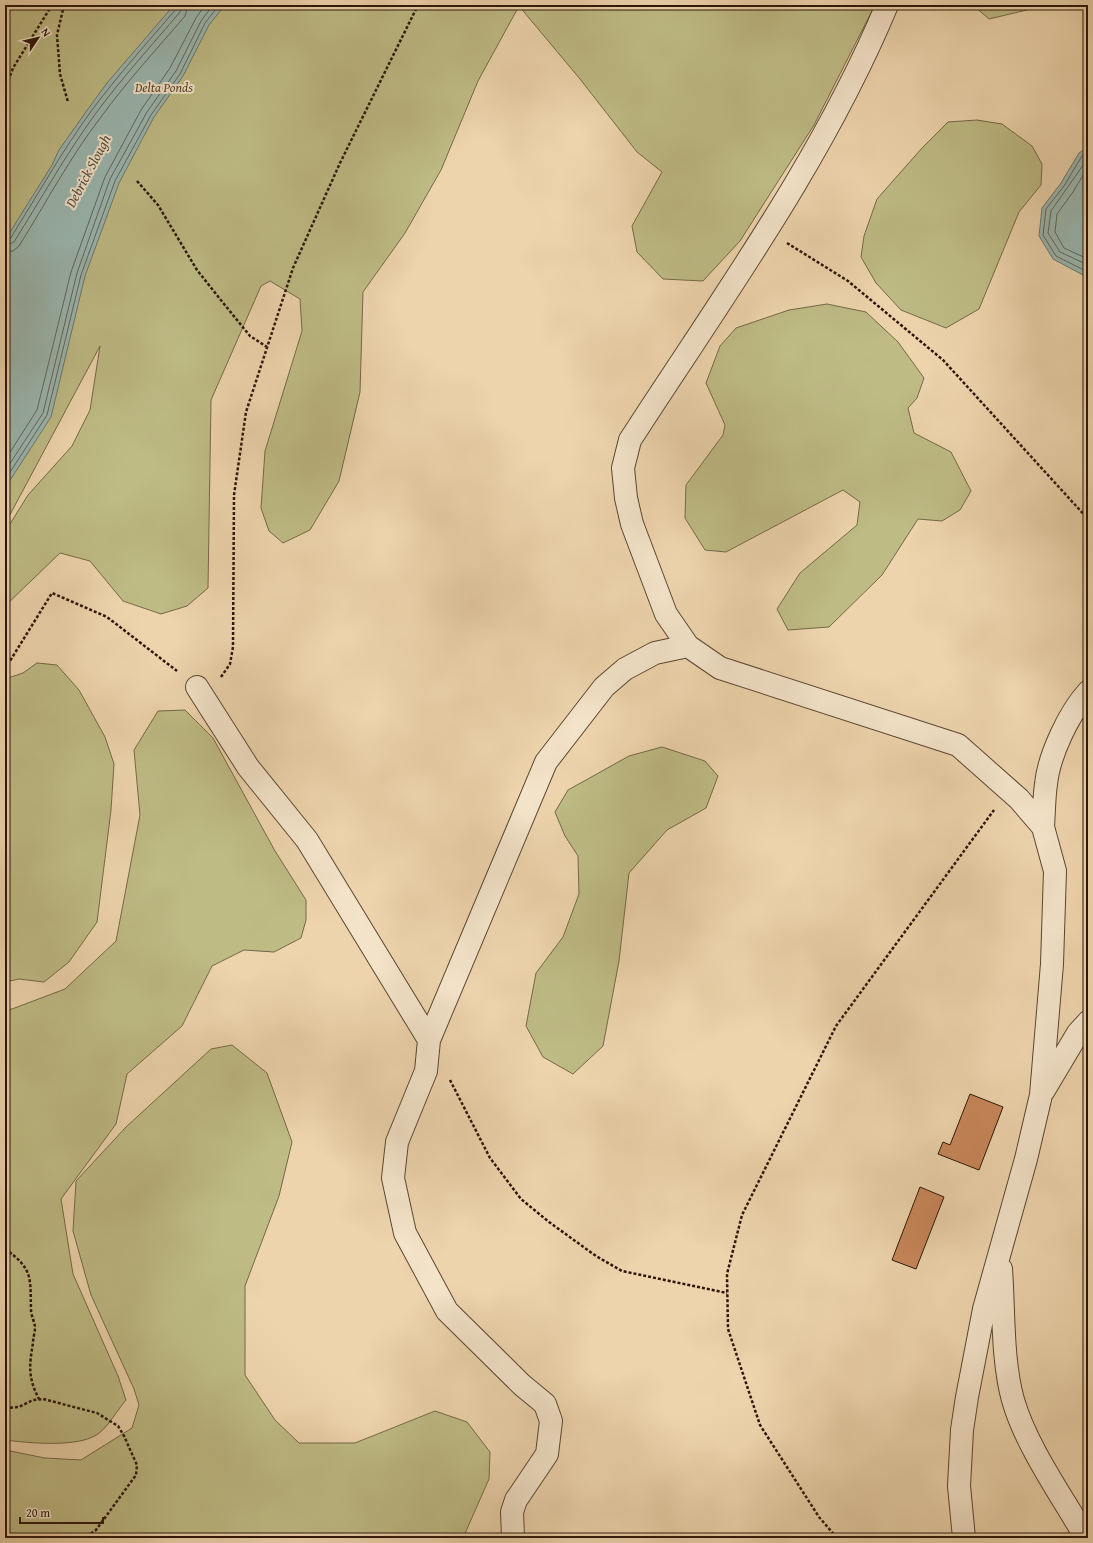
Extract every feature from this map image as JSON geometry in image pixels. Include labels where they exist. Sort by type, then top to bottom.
[{"type":"lane","points":[[887,5],[853,79],[767,230],[630,440],[623,468],[626,498],[632,524],[666,614],[688,646],[720,668],[958,746],[1019,799],[1043,827]]},
{"type":"lane","points":[[513,1538],[512,1512],[516,1500],[547,1454],[551,1421],[545,1404],[522,1385],[447,1311],[405,1233],[393,1178],[397,1142],[426,1071],[429,1040],[546,762],[604,687],[625,669],[655,653],[688,646]]},
{"type":"lane","points":[[197,687],[248,768],[307,840],[429,1040]]},
{"type":"lane","points":[[964,1538],[960,1486],[962,1430],[984,1309],[1026,1159],[1041,1095],[1052,964],[1055,871],[1043,827],[1046,782],[1057,745],[1079,702],[1088,692]]},
{"type":"lane","points":[[1041,1095],[1078,1033],[1088,1022]]},
{"type":"lane","points":[[1000,1252],[1008,1372],[1013,1401],[1030,1442],[1086,1538]]},
{"type":"path","points":[[5,90],[13,68],[52,5]]},
{"type":"path","points":[[64,5],[57,35],[60,74],[68,102]]},
{"type":"path","points":[[5,669],[52,593],[107,617],[197,687],[222,677],[230,664],[233,647],[234,495],[246,412],[293,268],[340,163],[418,5]]},
{"type":"path","points":[[137,181],[158,205],[197,270],[210,288],[250,336],[267,347]]},
{"type":"path","points":[[767,230],[848,281],[943,360],[1088,519]]},
{"type":"path","points":[[837,1538],[819,1517],[760,1425],[728,1329],[727,1274],[742,1215],[836,1026],[1009,790]]},
{"type":"path","points":[[447,1075],[490,1158],[521,1198],[549,1222],[596,1256],[622,1271],[727,1293]]},
{"type":"path","points":[[5,1249],[14,1255],[24,1266],[30,1278],[31,1311],[35,1328],[29,1369],[32,1385],[39,1400]]},
{"type":"path","points":[[5,1408],[19,1407],[33,1400],[39,1400],[76,1406],[97,1413],[118,1426],[137,1465],[136,1475],[96,1530],[84,1538]]},
{"type":"green space","name":"Delta Ponds","points":[[5,5],[875,5],[814,125],[740,241],[703,281],[663,279],[637,252],[632,226],[662,172],[637,152],[580,79],[519,6],[478,81],[441,170],[405,233],[363,292],[360,392],[339,481],[310,530],[283,543],[269,531],[261,508],[265,451],[302,331],[300,299],[270,281],[261,286],[211,400],[208,588],[187,606],[161,614],[123,601],[90,561],[60,553],[5,606],[5,532],[28,495],[72,446],[90,410],[100,346],[5,524]]},
{"type":"green space","points":[[973,5],[1048,5],[989,19]]},
{"type":"green space","points":[[977,120],[1002,124],[1032,146],[1042,164],[1041,185],[1019,212],[979,309],[946,328],[901,310],[876,283],[861,257],[864,236],[877,199],[922,148],[948,122]]},
{"type":"green space","points":[[827,304],[866,312],[898,342],[924,378],[917,398],[908,408],[914,433],[951,452],[971,491],[960,510],[942,521],[918,519],[882,575],[829,627],[788,630],[777,609],[800,573],[857,525],[860,502],[843,490],[726,552],[705,550],[685,518],[686,485],[723,435],[725,425],[706,383],[720,346],[736,328],[789,310]]},
{"type":"green space","points":[[37,663],[57,665],[79,690],[105,737],[114,764],[111,810],[97,922],[69,962],[44,982],[19,979],[5,982],[5,679],[23,673]]},
{"type":"green space","points":[[185,710],[213,738],[275,851],[306,900],[306,920],[301,938],[274,952],[244,950],[212,966],[182,1026],[127,1074],[116,1124],[61,1199],[73,1274],[118,1376],[126,1400],[102,1431],[89,1438],[66,1443],[5,1440],[5,1010],[12,1009],[65,989],[116,941],[140,815],[134,750],[158,711]]},
{"type":"green space","points":[[662,747],[705,761],[718,776],[706,808],[667,830],[629,873],[619,961],[603,1046],[573,1074],[543,1057],[526,1026],[536,973],[563,937],[579,894],[578,856],[565,836],[555,812],[568,790],[629,756]]},
{"type":"green space","points":[[232,1045],[267,1073],[292,1142],[279,1196],[245,1286],[245,1375],[275,1420],[299,1443],[355,1443],[435,1411],[467,1422],[490,1452],[489,1479],[463,1538],[5,1538],[5,1450],[45,1458],[81,1460],[132,1428],[139,1405],[134,1389],[91,1295],[73,1231],[76,1181],[126,1127],[211,1049]]},
{"type":"water","name":"Debrick Slough","points":[[174,5],[225,5],[209,25],[183,76],[154,117],[119,183],[85,276],[51,417],[5,488],[5,240],[52,165],[59,150],[88,109],[107,83]]},
{"type":"water","points":[[1088,147],[1088,274],[1083,275],[1053,259],[1039,236],[1042,208],[1061,183],[1079,153]]},
{"type":"building","points":[[970,1094],[1003,1107],[979,1170],[938,1154],[943,1142],[950,1145]]},
{"type":"building","points":[[920,1187],[944,1197],[916,1269],[892,1260]]}]
